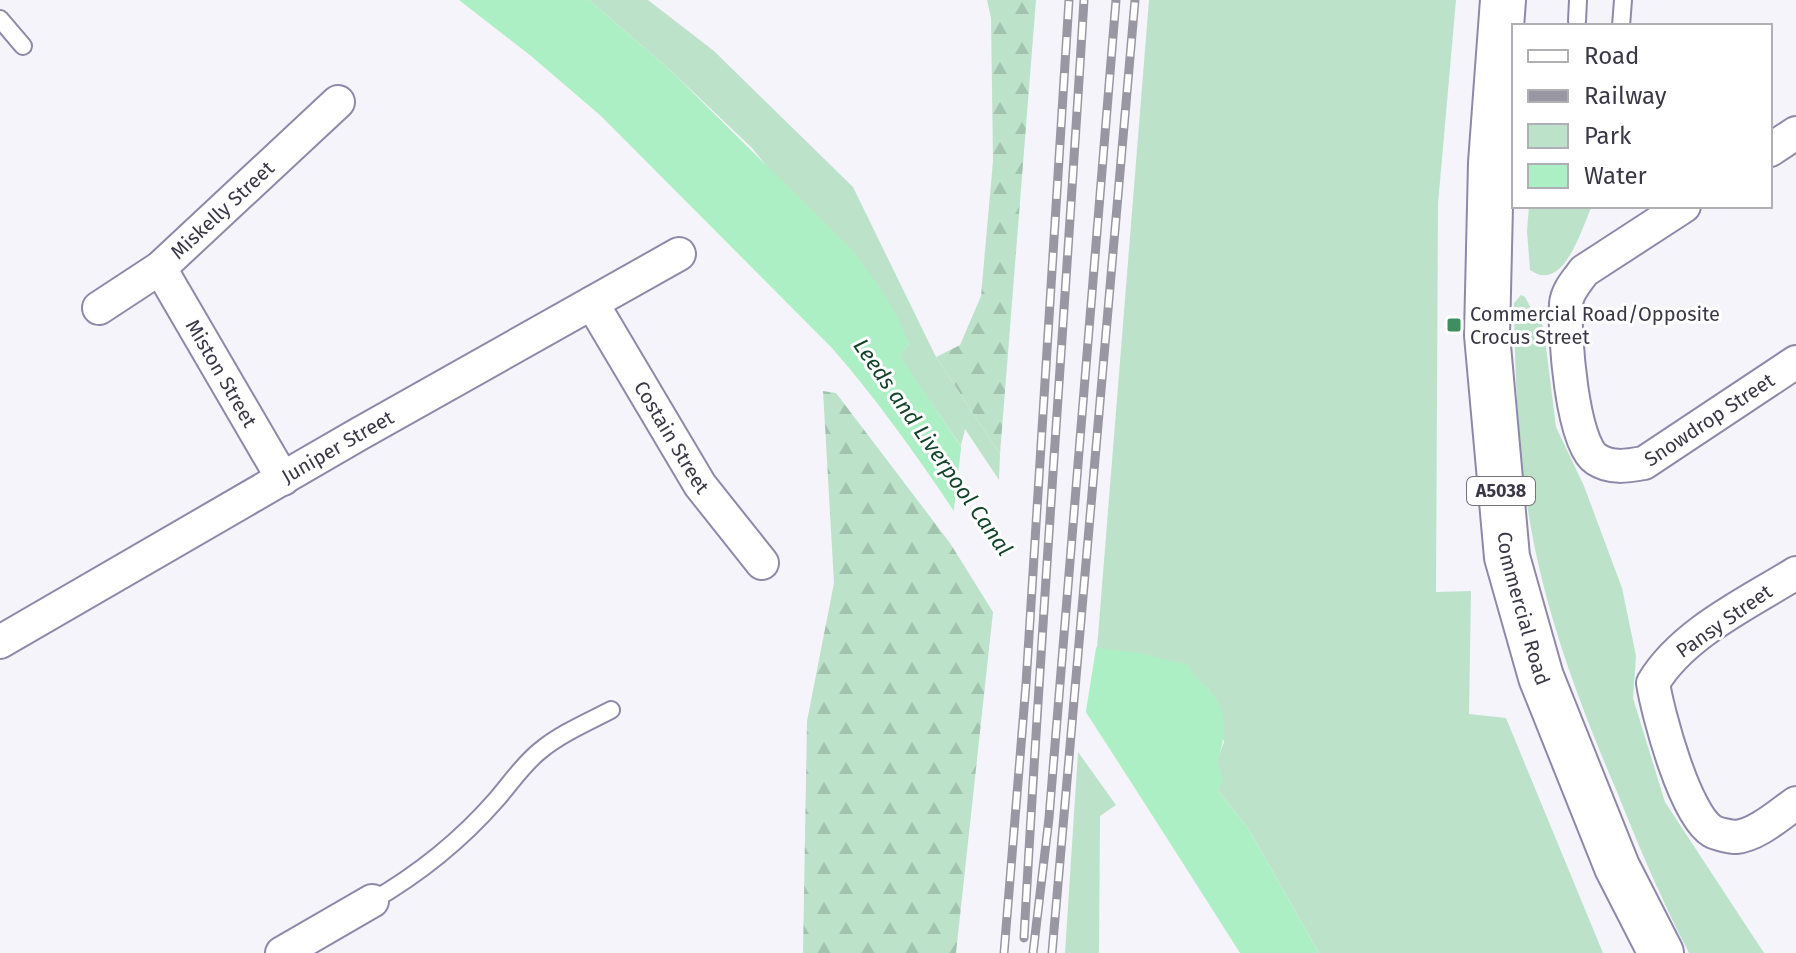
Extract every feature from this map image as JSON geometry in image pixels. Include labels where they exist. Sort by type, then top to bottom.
[{"type":"main road","name":"Commercial Road","points":[[1503,0],[1491,163],[1487,335],[1507,557],[1541,677],[1617,867],[1661,953]]},
{"type":"street","name":"Miskelly Street","points":[[99,308],[160,268],[338,102]]},
{"type":"street","points":[[1772,149],[1796,133]]},
{"type":"street","name":"Snowdrop Street","points":[[1681,208],[1584,271],[1566,301],[1572,394],[1580,437],[1594,458],[1616,467],[1644,463],[1796,362]]},
{"type":"street","name":"Juniper Street","points":[[0,642],[679,254]]},
{"type":"street","name":"Miston Street","points":[[160,268],[283,479]]},
{"type":"street","name":"Costain Street","points":[[592,303],[700,485],[762,563]]},
{"type":"street","name":"Pansy Street","points":[[1796,573],[1687,642],[1662,667],[1653,683],[1658,717],[1693,809],[1712,831],[1736,837],[1760,827],[1796,803]]},
{"type":"street","points":[[282,953],[372,901]]},
{"type":"lane","points":[[1577,21],[1578,0]]},
{"type":"lane","points":[[1621,24],[1623,0]]},
{"type":"lane","points":[[0,19],[23,46]]},
{"type":"lane","points":[[372,901],[411,878],[434,859],[495,801],[515,774],[542,749],[611,710]]},
{"type":"green space","points":[[589,0],[648,0],[714,51],[853,187],[936,357],[1000,454],[999,480],[965,429],[961,446],[899,356],[909,344],[752,148],[669,69]]},
{"type":"green space","points":[[987,0],[1036,0],[1000,454],[936,357],[960,345],[981,296],[993,161],[991,18]]},
{"type":"green space","points":[[1149,0],[1456,0],[1438,204],[1436,592],[1471,591],[1469,714],[1506,718],[1603,953],[1319,953],[1248,828],[1218,791],[1216,763],[1224,742],[1210,691],[1194,677],[1097,648]]},
{"type":"green space","points":[[1529,208],[1591,208],[1570,256],[1552,273],[1542,275],[1530,270]]},
{"type":"green space","points":[[1521,295],[1539,315],[1544,331],[1556,427],[1584,486],[1622,588],[1636,656],[1633,698],[1665,802],[1764,953],[1689,953],[1642,853],[1580,699],[1548,604],[1528,510],[1515,362],[1514,303]]},
{"type":"green space","points":[[823,391],[836,393],[950,543],[993,612],[956,953],[803,953],[807,721],[834,583]]},
{"type":"green space","points":[[1078,752],[1116,805],[1100,816],[1099,953],[1065,953]]},
{"type":"water","name":"Leeds and Liverpool Canal","points":[[459,0],[589,0],[669,69],[851,249],[884,294],[904,331],[909,344],[900,356],[1097,648],[1139,653],[1188,665],[1215,698],[1224,725],[1217,763],[1223,778],[1218,791],[1248,828],[1319,953],[1240,953],[967,531],[902,436],[856,376],[831,347],[601,116]]},
{"type":"pier","points":[[962,440],[1097,642],[1085,717],[953,517]]},
{"type":"railway","points":[[1004,953],[1026,684],[1069,0]]},
{"type":"railway","points":[[1024,938],[1084,0]]},
{"type":"railway","points":[[1033,953],[1049,818],[1116,0]]},
{"type":"railway","points":[[1052,953],[1135,0]]},
{"type":"place","name":"Commercial Road/Opposite Crocus Street","points":[[1454,325]]}]
